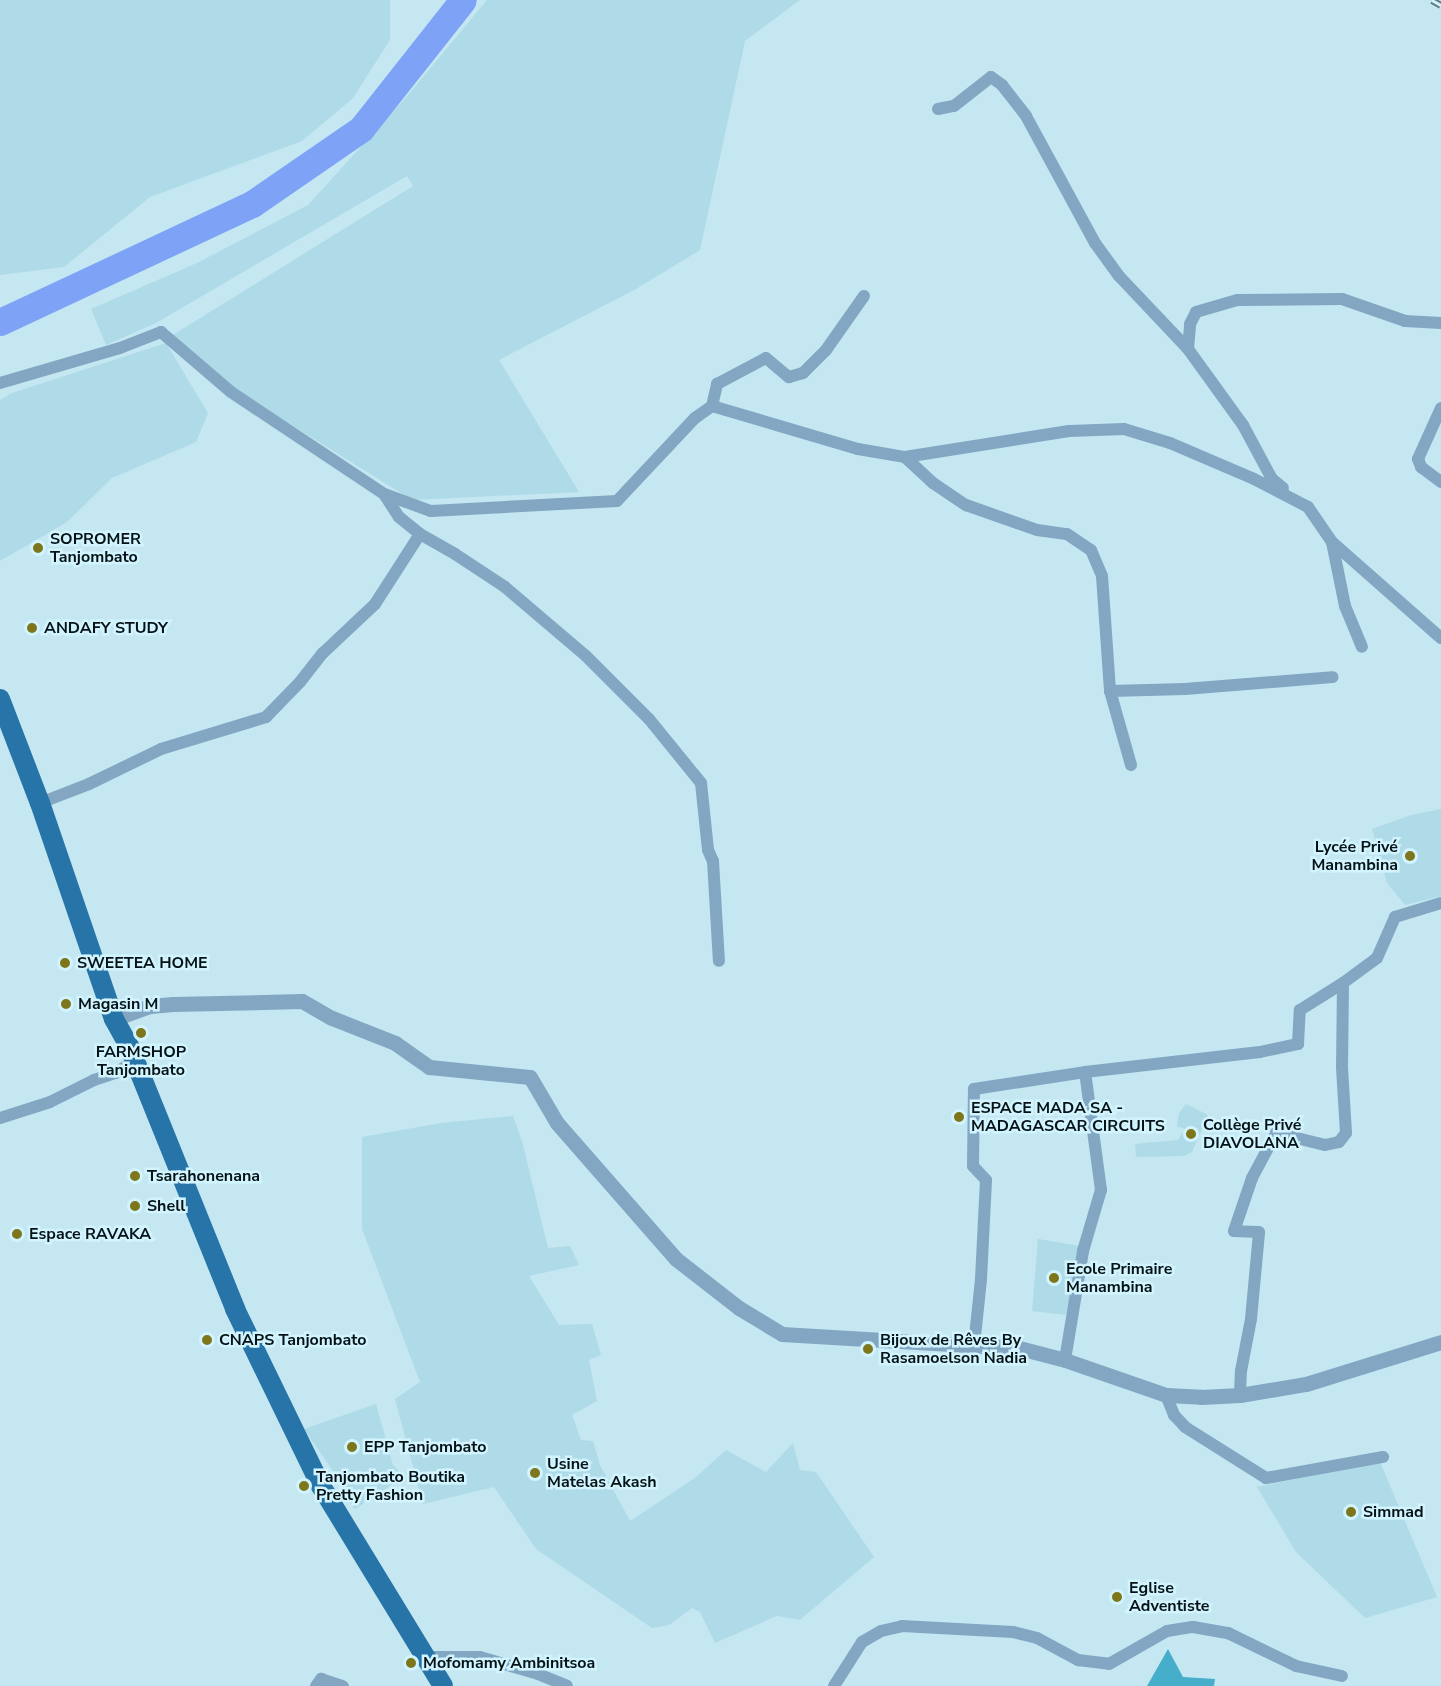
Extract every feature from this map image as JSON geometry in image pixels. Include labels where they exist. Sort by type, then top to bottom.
[{"type":"main road","points":[[0,699],[40,803],[114,1019],[134,1061],[235,1309],[321,1486],[443,1686]]},
{"type":"street","points":[[938,109],[954,106],[991,77],[1002,86],[1026,116],[1095,243],[1119,276],[1188,349],[1243,425],[1272,479],[1308,507],[1332,542],[1441,638]]},
{"type":"street","points":[[0,383],[120,348],[161,332],[231,392],[384,494],[431,511],[616,501],[694,418],[712,406],[717,384],[766,358],[789,377],[802,373],[826,350],[864,296]]},
{"type":"street","points":[[1188,349],[1190,324],[1196,312],[1237,300],[1342,298],[1405,321],[1441,323]]},
{"type":"street","points":[[712,406],[858,449],[905,457],[1069,431],[1124,429],[1170,442],[1254,479],[1308,507]]},
{"type":"street","points":[[1441,408],[1418,459],[1421,467],[1441,482]]},
{"type":"street","points":[[905,457],[933,483],[966,505],[1037,530],[1067,534],[1091,550],[1102,576],[1110,691],[1131,765]]},
{"type":"street","points":[[384,494],[399,517],[420,534],[505,587],[586,656],[649,719],[701,783],[708,850],[713,861],[719,961]]},
{"type":"street","points":[[40,803],[89,784],[161,749],[266,717],[300,682],[323,652],[375,604],[420,534]]},
{"type":"street","points":[[1332,542],[1345,606],[1362,646]]},
{"type":"street","points":[[1110,691],[1185,689],[1333,677]]},
{"type":"street","points":[[974,1346],[981,1279],[986,1180],[973,1166],[975,1089],[1085,1072],[1189,1062],[1298,1044],[1300,1010],[1377,958],[1395,917],[1441,903]]},
{"type":"street","points":[[1240,1395],[1241,1371],[1251,1319],[1259,1233],[1234,1231],[1252,1178],[1276,1133],[1325,1145],[1339,1142],[1346,1133],[1342,1067],[1343,983]]},
{"type":"street","points":[[114,1019],[162,1005],[302,1001],[332,1018],[395,1043],[429,1067],[530,1077],[557,1123],[676,1259],[747,1313],[782,1334],[1019,1348],[1065,1360],[1166,1395],[1240,1395],[1305,1384],[1441,1342]]},
{"type":"street","points":[[0,1118],[50,1102],[94,1080],[116,1073],[134,1061]]},
{"type":"street","points":[[1065,1360],[1083,1251],[1101,1190],[1085,1072]]},
{"type":"street","points":[[1166,1395],[1174,1415],[1185,1427],[1266,1478],[1383,1457]]},
{"type":"street","points":[[834,1686],[862,1642],[881,1631],[902,1626],[1013,1632],[1037,1638],[1078,1660],[1108,1664],[1167,1631],[1193,1627],[1228,1633],[1296,1666],[1342,1676]]},
{"type":"street","points":[[425,1657],[480,1657],[537,1674],[567,1686]]},
{"type":"street","points":[[316,1686],[321,1679],[343,1686]]},
{"type":"shaded area","points":[[0,0],[390,0],[390,40],[353,98],[302,141],[150,197],[64,267],[0,275]]},
{"type":"shaded area","points":[[487,0],[800,0],[745,41],[700,250],[636,289],[499,360],[579,492],[412,500],[229,386],[168,338],[413,186],[407,176],[156,323],[106,345],[91,309],[197,263],[308,205],[408,95]]},
{"type":"shaded area","points":[[166,343],[208,413],[196,442],[112,478],[67,522],[0,561],[0,400],[12,393]]},
{"type":"shaded area","name":"Lycée Privé Manambina","points":[[1441,809],[1441,896],[1405,905],[1387,883],[1372,829],[1411,815]]},
{"type":"shaded area","name":"Collège Privé DIAVOLANA","points":[[1186,1104],[1208,1115],[1192,1152],[1184,1156],[1136,1157],[1135,1144],[1178,1140],[1185,1129],[1177,1126],[1179,1113]]},
{"type":"shaded area","points":[[513,1116],[522,1141],[548,1248],[570,1246],[579,1265],[529,1276],[559,1325],[592,1324],[601,1355],[589,1360],[597,1401],[572,1415],[581,1440],[593,1441],[600,1465],[630,1521],[696,1477],[726,1450],[766,1472],[793,1443],[800,1470],[816,1472],[874,1557],[800,1620],[777,1616],[715,1643],[700,1612],[692,1608],[669,1625],[652,1628],[536,1549],[494,1487],[423,1504],[395,1399],[420,1382],[362,1229],[362,1137],[441,1123]]},
{"type":"shaded area","name":"Ecole Primaire Manambina","points":[[1038,1239],[1081,1246],[1066,1315],[1032,1311]]},
{"type":"shaded area","name":"EPP Tanjombato","points":[[376,1404],[393,1465],[404,1477],[355,1509],[345,1496],[348,1493],[304,1429]]},
{"type":"shaded area","points":[[1380,1462],[1437,1597],[1365,1618],[1296,1552],[1257,1487]]},
{"type":"shaded area","points":[[1168,1649],[1183,1677],[1215,1679],[1214,1686],[1147,1686]]},
{"type":"waterway","points":[[0,322],[252,204],[361,129],[463,0]]},
{"type":"railway","points":[[1432,0],[1441,5]]},
{"type":"place","name":"SOPROMER Tanjombato","points":[[38,548]]},
{"type":"place","name":"ANDAFY STUDY","points":[[32,628]]},
{"type":"place","name":"Lycée Privé Manambina","points":[[1410,856]]},
{"type":"place","name":"SWEETEA HOME","points":[[65,963]]},
{"type":"place","name":"Magasin M","points":[[66,1004]]},
{"type":"place","name":"FARMSHOP Tanjombato","points":[[141,1033]]},
{"type":"place","name":"ESPACE MADA SA - MADAGASCAR CIRCUITS","points":[[959,1117]]},
{"type":"place","name":"Collège Privé DIAVOLANA","points":[[1191,1134]]},
{"type":"place","name":"Tsarahonenana","points":[[135,1176]]},
{"type":"place","name":"Shell","points":[[135,1206]]},
{"type":"place","name":"Espace RAVAKA","points":[[17,1234]]},
{"type":"place","name":"Ecole Primaire Manambina","points":[[1054,1278]]},
{"type":"place","name":"CNAPS Tanjombato","points":[[207,1340]]},
{"type":"place","name":"Bijoux de Rêves By Rasamoelson Nadia","points":[[868,1349]]},
{"type":"place","name":"EPP Tanjombato","points":[[352,1447]]},
{"type":"place","name":"Usine Matelas Akash","points":[[535,1473]]},
{"type":"place","name":"Tanjombato Boutika Pretty Fashion","points":[[304,1486]]},
{"type":"place","name":"Simmad","points":[[1351,1512]]},
{"type":"place","name":"Eglise Adventiste","points":[[1117,1597]]},
{"type":"place","name":"Mofomamy Ambinitsoa","points":[[411,1663]]}]
